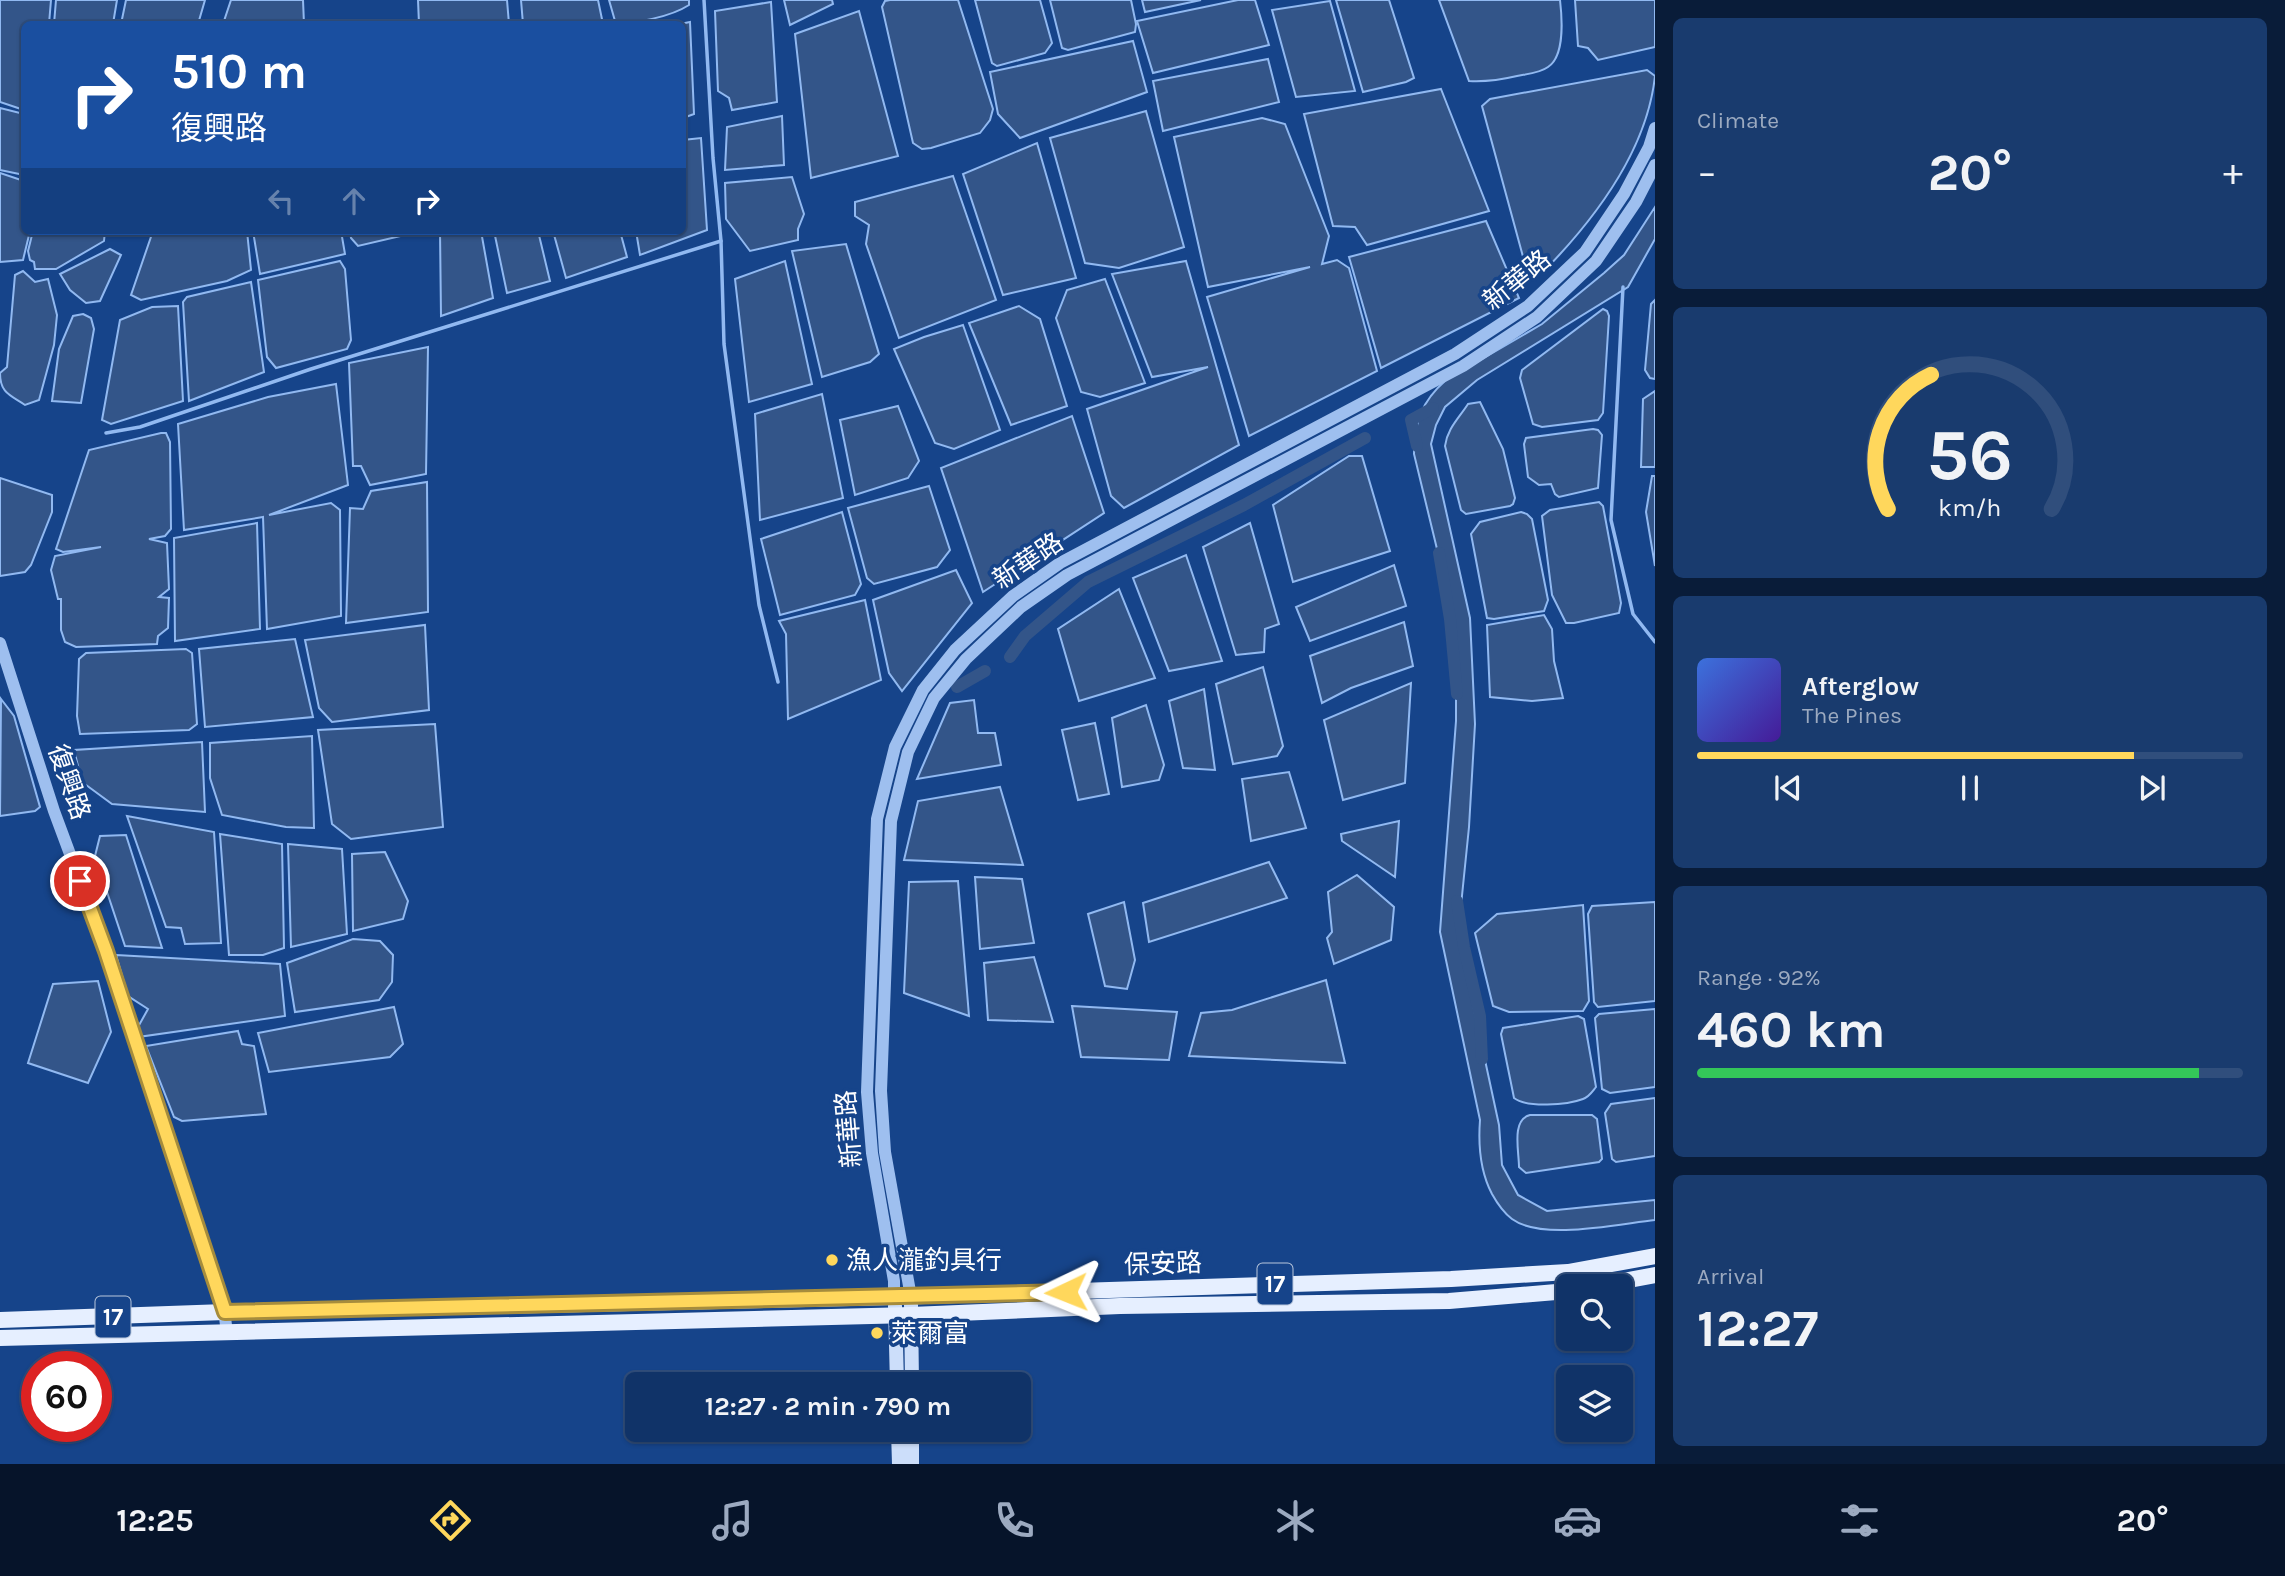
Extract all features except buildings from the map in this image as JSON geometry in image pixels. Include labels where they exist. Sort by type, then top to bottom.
[{"type":"main road","name":"保安路","points":[[0,1320],[225,1312],[903,1297],[1464,1278],[1568,1272],[1655,1256]]},
{"type":"main road","points":[[1633,1279],[1655,1275]]},
{"type":"main road","name":"保安路","points":[[0,1339],[903,1315],[1119,1306],[1449,1301],[1556,1292]]},
{"type":"main road","points":[[898,1372],[903,1297]]},
{"type":"main road","points":[[903,1315],[910,1372]]},
{"type":"main road","points":[[898,1442],[899,1464]]},
{"type":"main road","points":[[912,1442],[912,1464]]},
{"type":"street","name":"新華路","points":[[903,1297],[894,1281],[872,1153],[867,1092],[877,819],[895,747],[922,690],[956,650],[1004,604],[1060,563],[1455,354],[1528,306],[1585,252],[1624,194],[1649,147],[1655,128]]},
{"type":"street","name":"新華路","points":[[903,1297],[885,1152],[881,1091],[890,834],[908,752],[934,698],[966,659],[1021,607],[1067,575],[1462,366],[1537,317],[1596,261],[1636,202],[1655,165]]},
{"type":"street","name":"復興路","points":[[0,643],[54,811],[106,951],[225,1312],[227,1334]]},
{"type":"water","points":[[0,0],[51,0],[49,21],[21,21],[21,109],[0,102]]},
{"type":"water","points":[[56,0],[117,0],[114,21],[54,21]]},
{"type":"water","points":[[126,0],[205,0],[199,21],[122,21]]},
{"type":"water","points":[[231,0],[303,0],[304,21],[224,21]]},
{"type":"water","points":[[418,0],[507,0],[509,21],[419,21]]},
{"type":"water","points":[[521,0],[598,0],[602,21],[523,21]]},
{"type":"water","points":[[609,0],[689,0],[689,5],[653,19],[615,21]]},
{"type":"water","points":[[784,0],[832,0],[833,4],[790,25]]},
{"type":"water","points":[[958,0],[993,109],[990,120],[980,133],[931,148],[922,149],[913,143],[882,7],[885,1]]},
{"type":"water","points":[[975,0],[1040,0],[1052,43],[1045,53],[997,66],[992,63]]},
{"type":"water","points":[[1050,0],[1131,0],[1135,32],[1068,50],[1062,48]]},
{"type":"water","points":[[1142,0],[1201,0],[1145,12]]},
{"type":"water","points":[[1238,0],[1255,0],[1269,45],[1153,73],[1137,21]]},
{"type":"water","points":[[1336,0],[1389,0],[1414,78],[1363,92]]},
{"type":"water","points":[[1439,0],[1560,0],[1560,45],[1553,62],[1537,72],[1493,80],[1469,81]]},
{"type":"water","points":[[1575,0],[1655,0],[1655,47],[1598,60],[1588,48],[1578,46]]},
{"type":"water","points":[[1330,1],[1355,91],[1296,97],[1272,10]]},
{"type":"water","points":[[771,2],[777,102],[732,110],[729,98],[718,91],[715,11]]},
{"type":"water","points":[[859,11],[898,156],[811,178],[795,34]]},
{"type":"water","points":[[690,22],[694,114],[686,117],[686,23]]},
{"type":"water","points":[[1133,41],[1147,92],[1020,138],[998,114],[990,72]]},
{"type":"water","points":[[1268,59],[1279,102],[1163,131],[1153,81]]},
{"type":"water","points":[[1647,70],[1655,76],[1650,104],[1630,157],[1599,206],[1563,251],[1544,271],[1532,270],[1525,264],[1482,106],[1490,99]]},
{"type":"water","points":[[1441,89],[1489,211],[1367,245],[1355,227],[1333,226],[1304,114]]},
{"type":"water","points":[[0,108],[21,113],[21,174],[0,170]]},
{"type":"water","points":[[1146,111],[1184,247],[1119,268],[1085,263],[1050,138]]},
{"type":"water","points":[[782,116],[784,165],[725,170],[727,127]]},
{"type":"water","points":[[1262,118],[1285,124],[1329,236],[1322,264],[1337,260],[1349,268],[1377,371],[1249,436],[1207,297],[1310,267],[1208,287],[1174,137]]},
{"type":"water","points":[[701,138],[707,230],[640,255],[637,235],[686,235],[686,140]]},
{"type":"water","points":[[1037,143],[1076,278],[1003,295],[963,174]]},
{"type":"water","points":[[0,173],[21,180],[21,235],[29,235],[23,260],[0,262]]},
{"type":"water","points":[[953,176],[996,300],[899,338],[866,244],[869,225],[855,216],[855,202]]},
{"type":"water","points":[[792,177],[804,214],[798,229],[798,240],[750,251],[726,219],[725,183]]},
{"type":"water","points":[[1655,207],[1655,239],[1628,287],[1477,380],[1445,407],[1431,444],[1470,618],[1475,724],[1469,827],[1458,935],[1499,1125],[1502,1165],[1518,1195],[1547,1211],[1655,1200],[1655,1220],[1581,1229],[1542,1229],[1525,1226],[1509,1217],[1488,1185],[1482,1167],[1480,1120],[1440,932],[1456,721],[1456,637],[1414,454],[1414,442],[1425,404],[1446,380],[1542,324],[1604,273],[1624,255]]},
{"type":"water","points":[[1486,221],[1519,298],[1381,368],[1349,257]]},
{"type":"water","points":[[32,235],[105,235],[104,241],[56,269],[35,269],[28,251]]},
{"type":"water","points":[[152,235],[247,235],[251,270],[227,281],[141,300],[131,295]]},
{"type":"water","points":[[254,235],[342,235],[345,254],[260,274]]},
{"type":"water","points":[[351,235],[405,235],[358,246]]},
{"type":"water","points":[[440,235],[482,235],[493,298],[441,316]]},
{"type":"water","points":[[495,235],[539,235],[550,281],[507,293]]},
{"type":"water","points":[[554,235],[621,235],[627,257],[566,278]]},
{"type":"water","points":[[846,244],[879,354],[870,362],[822,377],[792,251]]},
{"type":"water","points":[[110,249],[121,255],[100,301],[86,303],[70,290],[60,274]]},
{"type":"water","points":[[340,261],[345,269],[351,340],[347,349],[276,368],[267,357],[258,280]]},
{"type":"water","points":[[785,261],[812,384],[749,402],[735,279]]},
{"type":"water","points":[[1186,261],[1239,445],[1124,508],[1111,496],[1087,409],[1208,367],[1152,377],[1112,274]]},
{"type":"water","points":[[23,271],[35,282],[48,279],[57,315],[54,345],[39,400],[25,405],[10,396],[0,380],[0,373],[7,367],[15,275]]},
{"type":"water","points":[[1105,279],[1145,383],[1100,397],[1081,392],[1056,318],[1067,290]]},
{"type":"water","points":[[251,282],[264,372],[189,401],[183,302],[187,297]]},
{"type":"water","points":[[1655,300],[1655,379],[1650,378],[1645,370],[1651,304]]},
{"type":"water","points":[[178,306],[183,401],[111,424],[102,420],[120,320],[152,307]]},
{"type":"water","points":[[1019,306],[1040,319],[1067,406],[1011,425],[969,323]]},
{"type":"water","points":[[1603,309],[1609,316],[1603,413],[1598,420],[1542,427],[1533,424],[1520,378],[1522,370]]},
{"type":"water","points":[[83,314],[91,318],[94,329],[81,403],[52,401],[59,349],[73,316]]},
{"type":"water","points":[[963,325],[1000,430],[954,449],[935,443],[894,349]]},
{"type":"water","points":[[428,347],[426,474],[370,485],[361,466],[353,466],[349,363]]},
{"type":"water","points":[[336,384],[348,485],[269,515],[331,503],[340,510],[341,616],[267,629],[263,517],[184,530],[178,424],[268,397]]},
{"type":"water","points":[[1655,391],[1655,467],[1641,467],[1643,399]]},
{"type":"water","points":[[822,394],[843,498],[760,520],[755,414]]},
{"type":"water","points":[[1480,402],[1503,449],[1515,498],[1510,506],[1466,514],[1461,510],[1445,446],[1451,429],[1468,404]]},
{"type":"water","points":[[898,406],[919,461],[908,478],[855,495],[840,420]]},
{"type":"water","points":[[1072,416],[1104,513],[983,592],[941,468]]},
{"type":"water","points":[[1593,429],[1602,435],[1598,488],[1559,497],[1551,484],[1539,485],[1528,477],[1524,444],[1526,438]]},
{"type":"water","points":[[166,433],[170,442],[171,529],[165,536],[149,539],[167,543],[169,589],[159,597],[169,598],[168,628],[158,636],[157,644],[76,647],[65,642],[61,630],[61,599],[58,599],[51,570],[55,556],[101,547],[63,552],[56,549],[89,450]]},
{"type":"water","points":[[1349,456],[1362,456],[1390,551],[1293,582],[1273,505]]},
{"type":"water","points":[[1652,476],[1655,476],[1655,566],[1646,512]]},
{"type":"water","points":[[0,478],[52,495],[52,512],[31,565],[25,572],[0,576]]},
{"type":"water","points":[[427,482],[428,612],[346,623],[350,508],[363,509],[371,491]]},
{"type":"water","points":[[929,486],[950,550],[937,567],[874,584],[867,578],[848,508]]},
{"type":"water","points":[[1599,502],[1603,506],[1621,603],[1619,613],[1566,623],[1552,595],[1542,516],[1550,510]]},
{"type":"water","points":[[842,512],[861,584],[855,595],[780,615],[761,539]]},
{"type":"water","points":[[1521,512],[1532,519],[1548,600],[1544,611],[1487,618],[1471,534],[1480,522]]},
{"type":"water","points":[[257,523],[260,629],[175,641],[174,538]]},
{"type":"water","points":[[1250,523],[1279,624],[1265,629],[1264,652],[1236,655],[1203,547]]},
{"type":"water","points":[[1186,555],[1222,661],[1169,671],[1133,578]]},
{"type":"water","points":[[1394,565],[1406,606],[1310,641],[1296,607]]},
{"type":"water","points":[[956,570],[972,603],[902,691],[889,673],[873,600]]},
{"type":"water","points":[[1119,589],[1155,678],[1079,701],[1058,629]]},
{"type":"water","points":[[865,600],[881,680],[788,719],[786,634],[779,621]]},
{"type":"water","points":[[1544,615],[1552,629],[1554,661],[1563,698],[1532,701],[1490,697],[1487,625]]},
{"type":"water","points":[[1404,622],[1413,666],[1351,688],[1322,703],[1310,656]]},
{"type":"water","points":[[425,625],[429,710],[332,722],[319,708],[305,640]]},
{"type":"water","points":[[295,639],[313,717],[205,727],[199,649]]},
{"type":"water","points":[[186,649],[192,653],[197,724],[189,730],[80,734],[77,716],[79,659],[86,653]]},
{"type":"water","points":[[1263,667],[1283,746],[1277,756],[1233,764],[1216,684]]},
{"type":"water","points":[[1411,683],[1405,783],[1343,800],[1324,720]]},
{"type":"water","points":[[1204,689],[1215,770],[1183,768],[1169,701]]},
{"type":"water","points":[[1,699],[14,716],[40,807],[35,811],[0,816]]},
{"type":"water","points":[[974,700],[978,733],[995,733],[1001,765],[917,779],[950,703]]},
{"type":"water","points":[[1146,705],[1164,765],[1159,780],[1122,787],[1112,718]]},
{"type":"water","points":[[1095,723],[1109,794],[1078,800],[1062,730]]},
{"type":"water","points":[[435,724],[443,827],[351,839],[332,824],[318,730]]},
{"type":"water","points":[[312,736],[314,828],[286,827],[222,815],[210,778],[210,743]]},
{"type":"water","points":[[202,742],[205,812],[112,804],[82,782],[74,750]]},
{"type":"water","points":[[1289,772],[1306,828],[1251,841],[1242,779]]},
{"type":"water","points":[[1000,787],[1023,865],[904,860],[918,801]]},
{"type":"water","points":[[127,816],[214,832],[221,943],[185,944],[181,928],[166,927]]},
{"type":"water","points":[[1399,821],[1395,877],[1342,841],[1341,834]]},
{"type":"water","points":[[220,834],[282,844],[284,948],[263,955],[229,955]]},
{"type":"water","points":[[126,835],[162,948],[125,946],[95,856],[100,836]]},
{"type":"water","points":[[288,844],[342,849],[347,934],[291,947]]},
{"type":"water","points":[[385,852],[408,901],[403,919],[353,931],[352,854]]},
{"type":"water","points":[[1269,862],[1287,898],[1149,942],[1143,903]]},
{"type":"water","points":[[1357,875],[1394,907],[1391,940],[1334,964],[1327,938],[1332,932],[1328,892]]},
{"type":"water","points":[[975,877],[1022,879],[1034,943],[980,949]]},
{"type":"water","points":[[958,881],[969,1016],[904,993],[909,882]]},
{"type":"water","points":[[1124,902],[1135,960],[1127,989],[1105,986],[1088,914]]},
{"type":"water","points":[[1655,902],[1655,1001],[1598,1007],[1594,1002],[1588,914],[1592,906]]},
{"type":"water","points":[[1583,905],[1589,1001],[1583,1011],[1509,1012],[1493,1006],[1475,933],[1497,914]]},
{"type":"water","points":[[353,939],[380,941],[393,955],[392,982],[379,1000],[295,1012],[287,963]]},
{"type":"water","points":[[116,955],[280,964],[285,1016],[138,1037],[138,1027],[148,1009],[128,996]]},
{"type":"water","points":[[1034,957],[1053,1022],[988,1020],[984,963]]},
{"type":"water","points":[[1326,980],[1345,1063],[1189,1056],[1201,1013],[1232,1010]]},
{"type":"water","points":[[98,981],[111,1032],[88,1083],[28,1063],[53,984]]},
{"type":"water","points":[[1072,1006],[1177,1012],[1169,1060],[1081,1057]]},
{"type":"water","points":[[394,1007],[403,1044],[390,1057],[269,1072],[258,1033]]},
{"type":"water","points":[[1655,1009],[1655,1087],[1610,1093],[1602,1089],[1595,1018],[1599,1014]]},
{"type":"water","points":[[1578,1016],[1584,1019],[1596,1087],[1593,1091],[1583,1099],[1558,1104],[1528,1103],[1514,1098],[1501,1034],[1503,1028]]},
{"type":"water","points":[[238,1031],[242,1044],[254,1046],[266,1114],[182,1121],[174,1117],[146,1046]]},
{"type":"water","points":[[1655,1098],[1655,1156],[1616,1162],[1612,1159],[1605,1113],[1611,1104]]},
{"type":"water","points":[[1530,1115],[1592,1115],[1597,1119],[1602,1159],[1599,1162],[1526,1173],[1519,1167],[1517,1137],[1520,1123]]},
{"type":"waterway","points":[[704,0],[713,158],[721,241],[724,344],[759,605],[778,682]]},
{"type":"waterway","points":[[106,433],[140,427],[311,369],[721,241]]},
{"type":"waterway","points":[[1623,287],[1611,520],[1633,614],[1655,642]]},
{"type":"waterway","points":[[1417,446],[1411,420],[1433,408]]},
{"type":"waterway","points":[[1010,657],[1025,636],[1088,582],[1244,505],[1365,438]]},
{"type":"waterway","points":[[1439,553],[1450,619],[1457,694]]},
{"type":"waterway","points":[[957,687],[985,671]]},
{"type":"waterway","points":[[1457,901],[1464,947],[1480,1016],[1482,1059]]},
{"type":"place","name":"漁人瀧釣具行","points":[[832,1260]]},
{"type":"place","name":"萊爾富","points":[[877,1333]]},
{"type":"route","points":[[80,881],[106,951],[225,1312],[1066,1292]]}]
